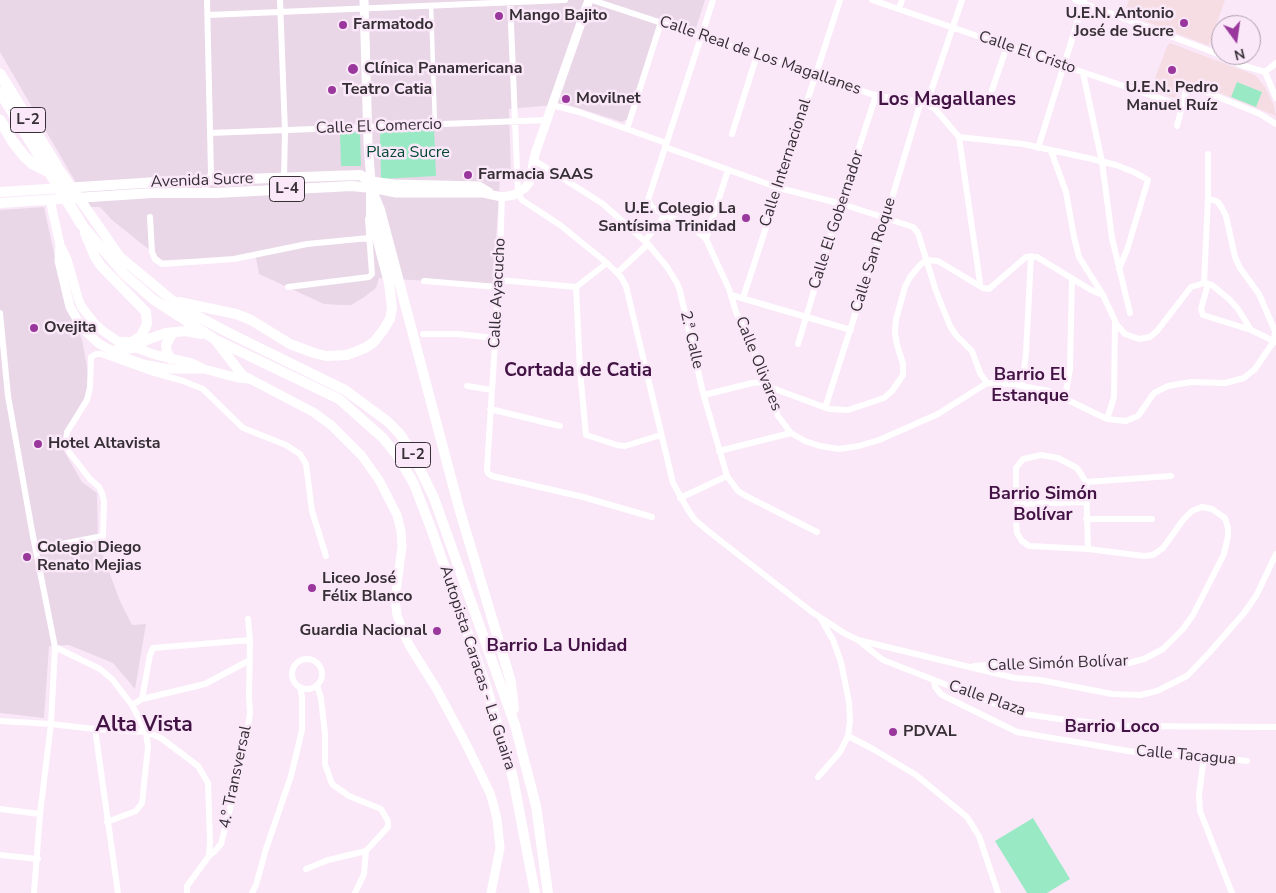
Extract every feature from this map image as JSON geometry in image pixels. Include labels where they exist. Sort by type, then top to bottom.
[{"type":"highway","name":"Autopista Caracas - La Guaira","points":[[0,74],[82,225]]},
{"type":"highway","name":"Autopista Caracas - La Guaira","points":[[0,92],[53,169]]},
{"type":"highway","name":"Autopista Caracas - La Guaira","points":[[0,120],[13,142],[33,164],[53,169]]},
{"type":"highway","points":[[0,127],[13,142]]},
{"type":"main road","points":[[502,197],[518,193],[529,183],[534,160],[552,105],[590,0]]},
{"type":"main road","points":[[173,301],[236,314],[251,320],[290,344],[326,356],[346,355],[365,348],[374,342],[384,329],[390,319],[392,308],[389,283],[371,215],[364,4]]},
{"type":"main road","name":"Autopista Caracas - La Guaira","points":[[53,169],[120,257],[173,301],[229,333],[345,390],[387,421],[400,434],[417,462],[434,498],[515,725],[536,806],[548,893]]},
{"type":"main road","name":"Avenida Sucre","points":[[0,192],[208,180],[360,175],[371,185]]},
{"type":"main road","points":[[371,185],[380,210],[456,499],[511,682],[515,725]]},
{"type":"main road","name":"Avenida Sucre","points":[[0,203],[99,198],[152,193],[203,193],[371,185],[396,192],[492,194],[502,197]]},
{"type":"main road","points":[[53,200],[60,245],[59,260],[73,313],[89,336],[111,351],[132,360],[169,369],[204,369]]},
{"type":"main road","points":[[82,225],[95,258],[146,312],[147,324],[141,336],[132,342],[119,342]]},
{"type":"main road","name":"Autopista Caracas - La Guaira","points":[[82,225],[124,274],[154,300],[211,337],[339,400],[383,438],[399,458],[414,484],[487,689],[513,778],[535,893]]},
{"type":"main road","points":[[60,245],[68,259],[81,306],[103,331],[119,342],[133,348],[192,363],[204,369],[238,378],[250,379]]},
{"type":"main road","points":[[111,351],[133,348],[158,335],[172,332],[186,332],[211,337],[244,376],[313,412],[331,425],[362,456],[379,480],[397,515],[401,531],[402,547],[395,599],[397,615],[405,638],[436,688],[490,793],[497,819],[500,848],[491,893]]},
{"type":"main road","points":[[171,359],[166,345],[172,332]]},
{"type":"street","points":[[203,193],[211,173],[207,0]]},
{"type":"street","points":[[280,0],[285,131],[284,178]]},
{"type":"street","points":[[208,15],[281,12],[364,4],[565,0]]},
{"type":"street","name":"Calle Real de Los Magallanes","points":[[590,0],[661,22],[876,95],[924,102]]},
{"type":"street","points":[[713,0],[648,200],[652,207],[665,215],[690,225],[706,238],[728,170]]},
{"type":"street","name":"Calle Internacional","points":[[743,298],[840,0]]},
{"type":"street","name":"Calle El Cristo","points":[[872,0],[1182,106]]},
{"type":"street","points":[[900,9],[902,0]]},
{"type":"street","name":"Calle San Roque","points":[[825,408],[924,102],[962,0]]},
{"type":"street","points":[[1075,0],[1265,72],[1276,98]]},
{"type":"street","points":[[510,1],[518,193],[522,200],[560,225],[607,263],[626,286],[673,483],[680,498],[696,520],[708,531],[821,617],[858,640],[968,667],[1015,678],[1040,680],[1112,694],[1140,695],[1157,691],[1188,676],[1224,638],[1244,613],[1256,596],[1276,554]]},
{"type":"street","points":[[1038,148],[1084,2]]},
{"type":"street","points":[[431,3],[435,125]]},
{"type":"street","points":[[627,128],[661,22]]},
{"type":"street","points":[[992,90],[1007,46]]},
{"type":"street","points":[[732,134],[757,54]]},
{"type":"street","points":[[1265,72],[1276,63]]},
{"type":"street","points":[[1083,73],[1102,162],[1107,207],[1130,313]]},
{"type":"street","points":[[1177,126],[1186,91],[1196,88],[1260,114],[1276,124]]},
{"type":"street","name":"Calle El Gobernador","points":[[798,344],[876,95]]},
{"type":"street","points":[[924,102],[940,114],[959,138],[980,284]]},
{"type":"street","points":[[552,105],[627,128],[728,170],[778,188],[842,204],[915,229],[950,326],[972,352],[980,373],[987,383],[1022,386],[1049,391],[1065,397],[1107,419],[1126,421],[1133,419],[1142,412],[1154,393],[1168,386],[1191,382],[1225,383],[1244,378],[1255,369],[1275,339]]},
{"type":"street","name":"Calle El Comercio","points":[[210,133],[547,120]]},
{"type":"street","points":[[959,138],[1023,144],[1102,162],[1134,172],[1148,180],[1120,269]]},
{"type":"street","points":[[1051,151],[1066,192],[1076,247],[1083,264],[1103,295],[1121,330],[1138,340],[1150,337],[1157,331],[1191,288],[1206,283]]},
{"type":"street","points":[[1208,154],[1206,283],[1201,309],[1203,315],[1275,339]]},
{"type":"street","name":"2.ª Calle","points":[[534,160],[603,204],[646,242],[667,267],[677,283],[704,395],[727,476],[738,491],[746,496],[817,532]]},
{"type":"street","points":[[288,287],[365,278],[372,274],[367,201],[371,185]]},
{"type":"street","name":"Calle Ayacucho","points":[[502,197],[488,473],[492,476],[583,497],[652,517]]},
{"type":"street","points":[[1208,198],[1218,202],[1226,216],[1235,257],[1240,268],[1259,294],[1275,339]]},
{"type":"street","points":[[617,273],[646,242],[665,215]]},
{"type":"street","points":[[150,217],[152,252],[155,259],[162,264],[234,259],[307,244],[369,238]]},
{"type":"street","name":"Calle Olivares","points":[[706,238],[731,295],[778,416],[791,433],[804,441],[828,448],[839,449],[859,446],[907,429],[938,414],[987,383]]},
{"type":"street","points":[[704,395],[752,383],[766,384],[825,408],[840,410],[855,408],[884,398],[899,383],[904,370],[896,340],[896,319],[910,277],[927,260],[938,261],[983,288],[989,289],[1022,260],[1031,256],[1043,260],[1091,290],[1103,295]]},
{"type":"street","points":[[1022,386],[1026,353],[1031,256]]},
{"type":"street","points":[[424,281],[576,287],[607,263]]},
{"type":"street","points":[[1065,397],[1070,369],[1072,278]]},
{"type":"street","points":[[1206,283],[1229,299],[1251,330]]},
{"type":"street","points":[[576,287],[580,370],[586,435],[625,446],[662,436]]},
{"type":"street","points":[[731,295],[851,330]]},
{"type":"street","points":[[0,313],[8,396],[55,647],[51,724],[40,814],[34,893]]},
{"type":"street","points":[[1107,419],[1114,397],[1115,320]]},
{"type":"street","points":[[423,334],[457,334],[495,338]]},
{"type":"street","points":[[36,549],[104,536],[104,501],[102,493],[69,452],[66,441],[67,432],[87,400],[90,387],[91,357],[101,354],[203,389],[243,428],[286,445],[300,454],[306,464],[312,511],[326,556]]},
{"type":"street","points":[[467,386],[492,390]]},
{"type":"street","points":[[490,409],[560,426]]},
{"type":"street","points":[[719,451],[791,433]]},
{"type":"street","points":[[1016,496],[1016,468],[1023,459],[1041,455],[1058,458],[1077,468],[1086,482],[1088,549]]},
{"type":"street","points":[[680,498],[727,476]]},
{"type":"street","points":[[1086,482],[1171,476]]},
{"type":"street","name":"Calle Simón Bolívar","points":[[968,667],[1013,663],[1122,665],[1144,659],[1163,649],[1175,638],[1193,615],[1219,566],[1228,536],[1225,518],[1212,509],[1202,507],[1192,512],[1183,520],[1164,548],[1153,555],[1127,555],[1088,549],[1029,546],[1022,541],[1017,533],[1014,507],[1017,504],[1086,502]]},
{"type":"street","points":[[1086,519],[1152,519]]},
{"type":"street","points":[[818,777],[840,752],[848,736],[850,721],[845,679],[833,640],[821,617]]},
{"type":"street","name":"4.° Transversal","points":[[187,893],[188,886],[208,856],[221,844],[245,749],[250,713],[250,640],[248,619]]},
{"type":"street","points":[[142,699],[153,648],[250,640]]},
{"type":"street","name":"Calle Plaza","points":[[858,640],[882,660],[1018,713],[1124,726],[1276,727]]},
{"type":"street","points":[[55,647],[100,669],[112,679],[132,705],[146,732],[148,748],[142,803],[136,811],[107,822]]},
{"type":"street","points":[[132,705],[142,699],[205,684],[250,660]]},
{"type":"street","points":[[252,893],[256,886],[290,776],[302,730],[302,697],[300,687],[293,679],[292,674],[296,664],[304,660],[313,660],[320,667],[322,676],[317,685],[309,688],[300,687]]},
{"type":"street","name":"Calle Tacagua","points":[[934,680],[935,687],[942,695],[1017,732],[1146,754],[1204,756],[1248,761]]},
{"type":"street","points":[[306,869],[328,860],[366,851],[388,827],[388,821],[381,810],[349,796],[332,784],[325,764],[325,734],[321,698],[317,685]]},
{"type":"street","points":[[0,720],[146,732],[161,738],[198,766],[205,775],[210,793],[210,842],[208,856]]},
{"type":"street","points":[[95,729],[118,893]]},
{"type":"street","points":[[848,736],[916,775],[968,817],[980,836],[998,893]]},
{"type":"street","points":[[1204,756],[1199,795],[1200,811],[1232,893]]},
{"type":"street","points":[[0,809],[40,814]]},
{"type":"street","points":[[355,893],[364,874],[366,851]]},
{"type":"street","points":[[0,855],[38,859]]},
{"type":"shaded area","points":[[0,0],[705,0],[696,28],[660,17],[628,119],[622,122],[565,104],[509,109],[511,175],[508,178],[500,179],[493,285],[379,278],[376,288],[363,298],[351,305],[341,305],[324,304],[259,274],[256,258],[162,260],[112,220],[100,207],[90,207],[0,52]]},
{"type":"shaded area","name":"U.E.N. Antonio José de Sucre","points":[[1129,0],[1225,0],[1220,15],[1211,15],[1211,40],[1209,46],[1124,13]]},
{"type":"shaded area","points":[[1170,43],[1211,58],[1211,65],[1228,65],[1255,75],[1265,87],[1274,106],[1276,116],[1196,83],[1189,83],[1180,87],[1175,98],[1154,91],[1155,87],[1152,86],[1167,46]]},
{"type":"shaded area","points":[[44,207],[61,285],[82,340],[89,376],[89,390],[65,431],[62,440],[64,451],[82,482],[97,493],[98,542],[120,601],[132,625],[146,624],[135,689],[113,663],[69,645],[49,646],[44,718],[0,713],[0,210]]},
{"type":"green space","points":[[1237,82],[1262,92],[1256,107],[1231,97]]},
{"type":"green space","name":"Plaza Sucre","points":[[434,128],[436,176],[381,179],[380,130]]},
{"type":"green space","points":[[360,132],[361,166],[341,166],[340,133]]},
{"type":"green space","points":[[1033,818],[1070,879],[1047,893],[1027,893],[995,841]]},
{"type":"place","name":"Mango Bajito","points":[[499,16]]},
{"type":"place","name":"U.E.N. Antonio José de Sucre","points":[[1184,23]]},
{"type":"place","name":"Farmatodo","points":[[343,25]]},
{"type":"place","name":"Clínica Panamericana","points":[[353,69]]},
{"type":"place","name":"U.E.N. Pedro Manuel Ruíz","points":[[1172,70]]},
{"type":"place","name":"Teatro Catia","points":[[332,90]]},
{"type":"place","name":"Movilnet","points":[[566,99]]},
{"type":"place","name":"Farmacia SAAS","points":[[468,175]]},
{"type":"place","name":"U.E. Colegio La Santísima Trinidad","points":[[746,218]]},
{"type":"place","name":"Ovejita","points":[[34,328]]},
{"type":"place","name":"Hotel Altavista","points":[[38,444]]},
{"type":"place","name":"Colegio Diego Renato Mejias","points":[[27,557]]},
{"type":"place","name":"Liceo José Félix Blanco","points":[[312,588]]},
{"type":"place","name":"Guardia Nacional","points":[[437,631]]},
{"type":"place","name":"PDVAL","points":[[893,732]]},
{"type":"district","name":"Los Magallanes","points":[[947,100]]},
{"type":"district","name":"Cortada de Catia","points":[[578,371]]},
{"type":"district","name":"Barrio El Estanque","points":[[1030,386]]},
{"type":"district","name":"Barrio Simón Bolívar","points":[[1043,505]]},
{"type":"district","name":"Barrio La Unidad","points":[[557,647]]},
{"type":"district","name":"Alta Vista","points":[[144,726]]},
{"type":"district","name":"Barrio Loco","points":[[1112,728]]}]
